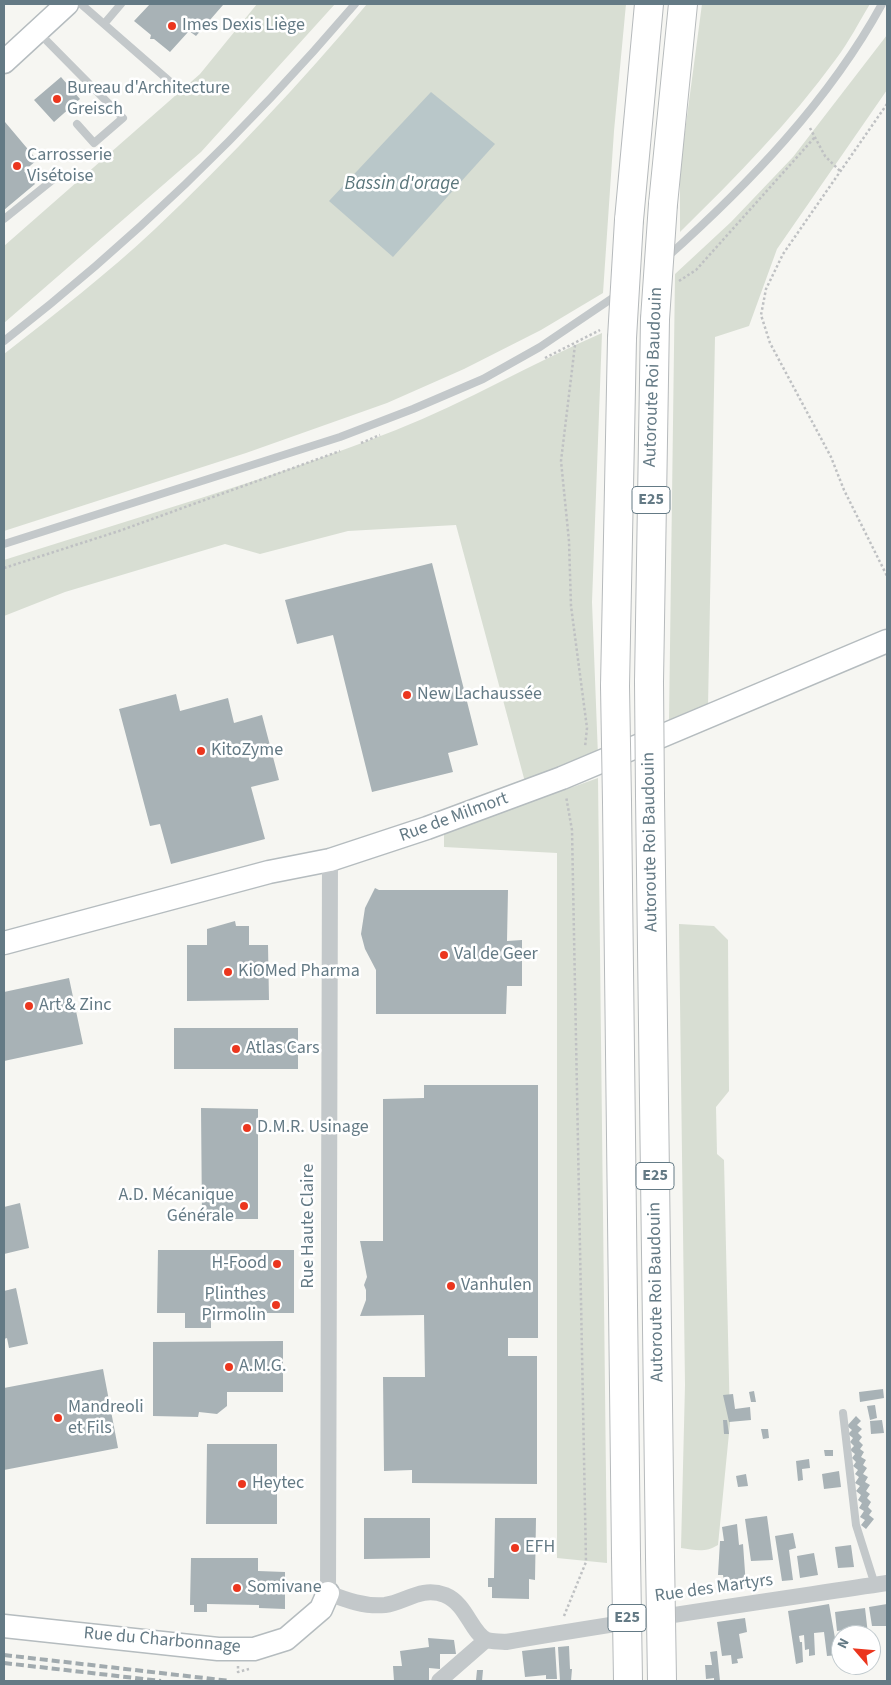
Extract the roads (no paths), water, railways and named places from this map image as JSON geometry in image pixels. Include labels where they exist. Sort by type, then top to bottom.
[{"type":"highway","name":"Autoroute Roi Baudouin","points":[[628,1681],[615,686],[622,338],[629,220],[649,4]]},
{"type":"highway","name":"Autoroute Roi Baudouin","points":[[662,1681],[649,682],[655,319],[663,204],[683,4]]},
{"type":"street","points":[[4,62],[67,4]]},
{"type":"street","name":"Rue de Milmort","points":[[4,943],[269,872],[330,860],[427,828],[562,778],[887,641]]},
{"type":"street","name":"Rue Haute Claire","points":[[328,1592],[330,860]]},
{"type":"street","name":"Rue des Martyrs","points":[[486,1640],[506,1642],[719,1607],[802,1597],[881,1584]]},
{"type":"street","points":[[328,1592],[352,1602],[385,1605],[414,1594],[430,1592],[445,1596],[460,1606],[477,1632],[486,1640],[439,1681]]},
{"type":"street","name":"Rue du Charbonnage","points":[[4,1626],[218,1649],[254,1649],[286,1638],[321,1610],[328,1592]]},
{"type":"lane","points":[[81,4],[175,86]]},
{"type":"lane","points":[[104,24],[121,4]]},
{"type":"lane","points":[[4,341],[64,294],[176,195],[303,65],[355,4]]},
{"type":"lane","points":[[646,274],[711,219],[767,160],[849,56],[882,4]]},
{"type":"lane","points":[[38,32],[122,118],[94,142],[77,124]]},
{"type":"lane","points":[[4,219],[56,178]]},
{"type":"lane","points":[[4,544],[340,436],[413,409],[483,378],[540,347],[631,285]]},
{"type":"lane","points":[[843,1413],[856,1525],[881,1584]]},
{"type":"water","name":"Bassin d'orage","points":[[431,92],[495,144],[393,257],[329,201]]},
{"type":"railway","points":[[4,1655],[230,1681]]},
{"type":"railway","points":[[4,1663],[161,1681]]},
{"type":"place","name":"Imes Dexis Liège","points":[[172,26]]},
{"type":"place","name":"Bureau d'Architecture Greisch","points":[[57,99]]},
{"type":"place","name":"Carrosserie Visétoise","points":[[17,166]]},
{"type":"place","name":"New Lachaussée","points":[[407,695]]},
{"type":"place","name":"KitoZyme","points":[[201,751]]},
{"type":"place","name":"Val de Geer","points":[[444,955]]},
{"type":"place","name":"KiOMed Pharma","points":[[228,972]]},
{"type":"place","name":"Art & Zinc","points":[[29,1006]]},
{"type":"place","name":"Atlas Cars","points":[[236,1049]]},
{"type":"place","name":"D.M.R. Usinage","points":[[247,1128]]},
{"type":"place","name":"A.D. Mécanique Générale","points":[[244,1206]]},
{"type":"place","name":"H-Food","points":[[277,1264]]},
{"type":"place","name":"Vanhulen","points":[[451,1286]]},
{"type":"place","name":"Plinthes Pirmolin","points":[[276,1305]]},
{"type":"place","name":"A.M.G.","points":[[229,1367]]},
{"type":"place","name":"Mandreoli et Fils","points":[[58,1418]]},
{"type":"place","name":"Heytec","points":[[242,1484]]},
{"type":"place","name":"EFH","points":[[515,1548]]},
{"type":"place","name":"Somivane","points":[[237,1588]]}]
